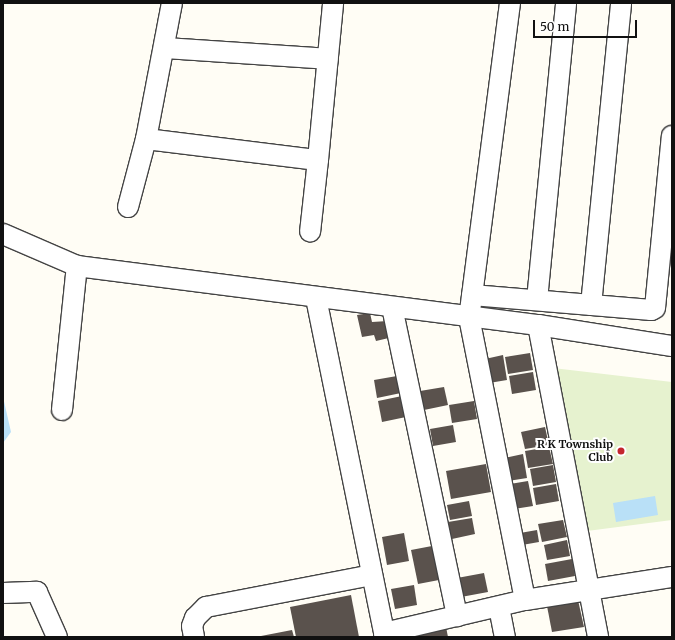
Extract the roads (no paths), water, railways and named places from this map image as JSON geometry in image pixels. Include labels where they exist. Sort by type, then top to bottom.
[{"type":"street","points":[[128,207],[146,139],[172,3]]},
{"type":"street","points":[[310,232],[333,3]]},
{"type":"street","points":[[510,3],[469,317],[526,600]]},
{"type":"street","points":[[537,300],[566,3]]},
{"type":"street","points":[[591,305],[621,3]]},
{"type":"street","points":[[164,48],[328,59]]},
{"type":"street","points":[[472,295],[651,310],[655,308],[672,136]]},
{"type":"street","points":[[146,139],[318,160]]},
{"type":"street","points":[[3,234],[77,266],[316,298],[538,325],[672,346]]},
{"type":"street","points":[[62,410],[77,266]]},
{"type":"street","points":[[316,298],[385,635],[526,600],[672,577]]},
{"type":"street","points":[[392,307],[457,616]]},
{"type":"street","points":[[538,325],[598,637]]},
{"type":"street","points":[[194,637],[192,626],[195,618],[206,607],[372,575]]},
{"type":"street","points":[[3,593],[37,592],[57,637]]},
{"type":"street","points":[[499,607],[505,637]]},
{"type":"water","points":[[3,397],[11,432],[3,443]]},
{"type":"water","points":[[655,496],[658,515],[616,522],[613,503]]},
{"type":"place","name":"R K Township Club","points":[[621,451]]}]
